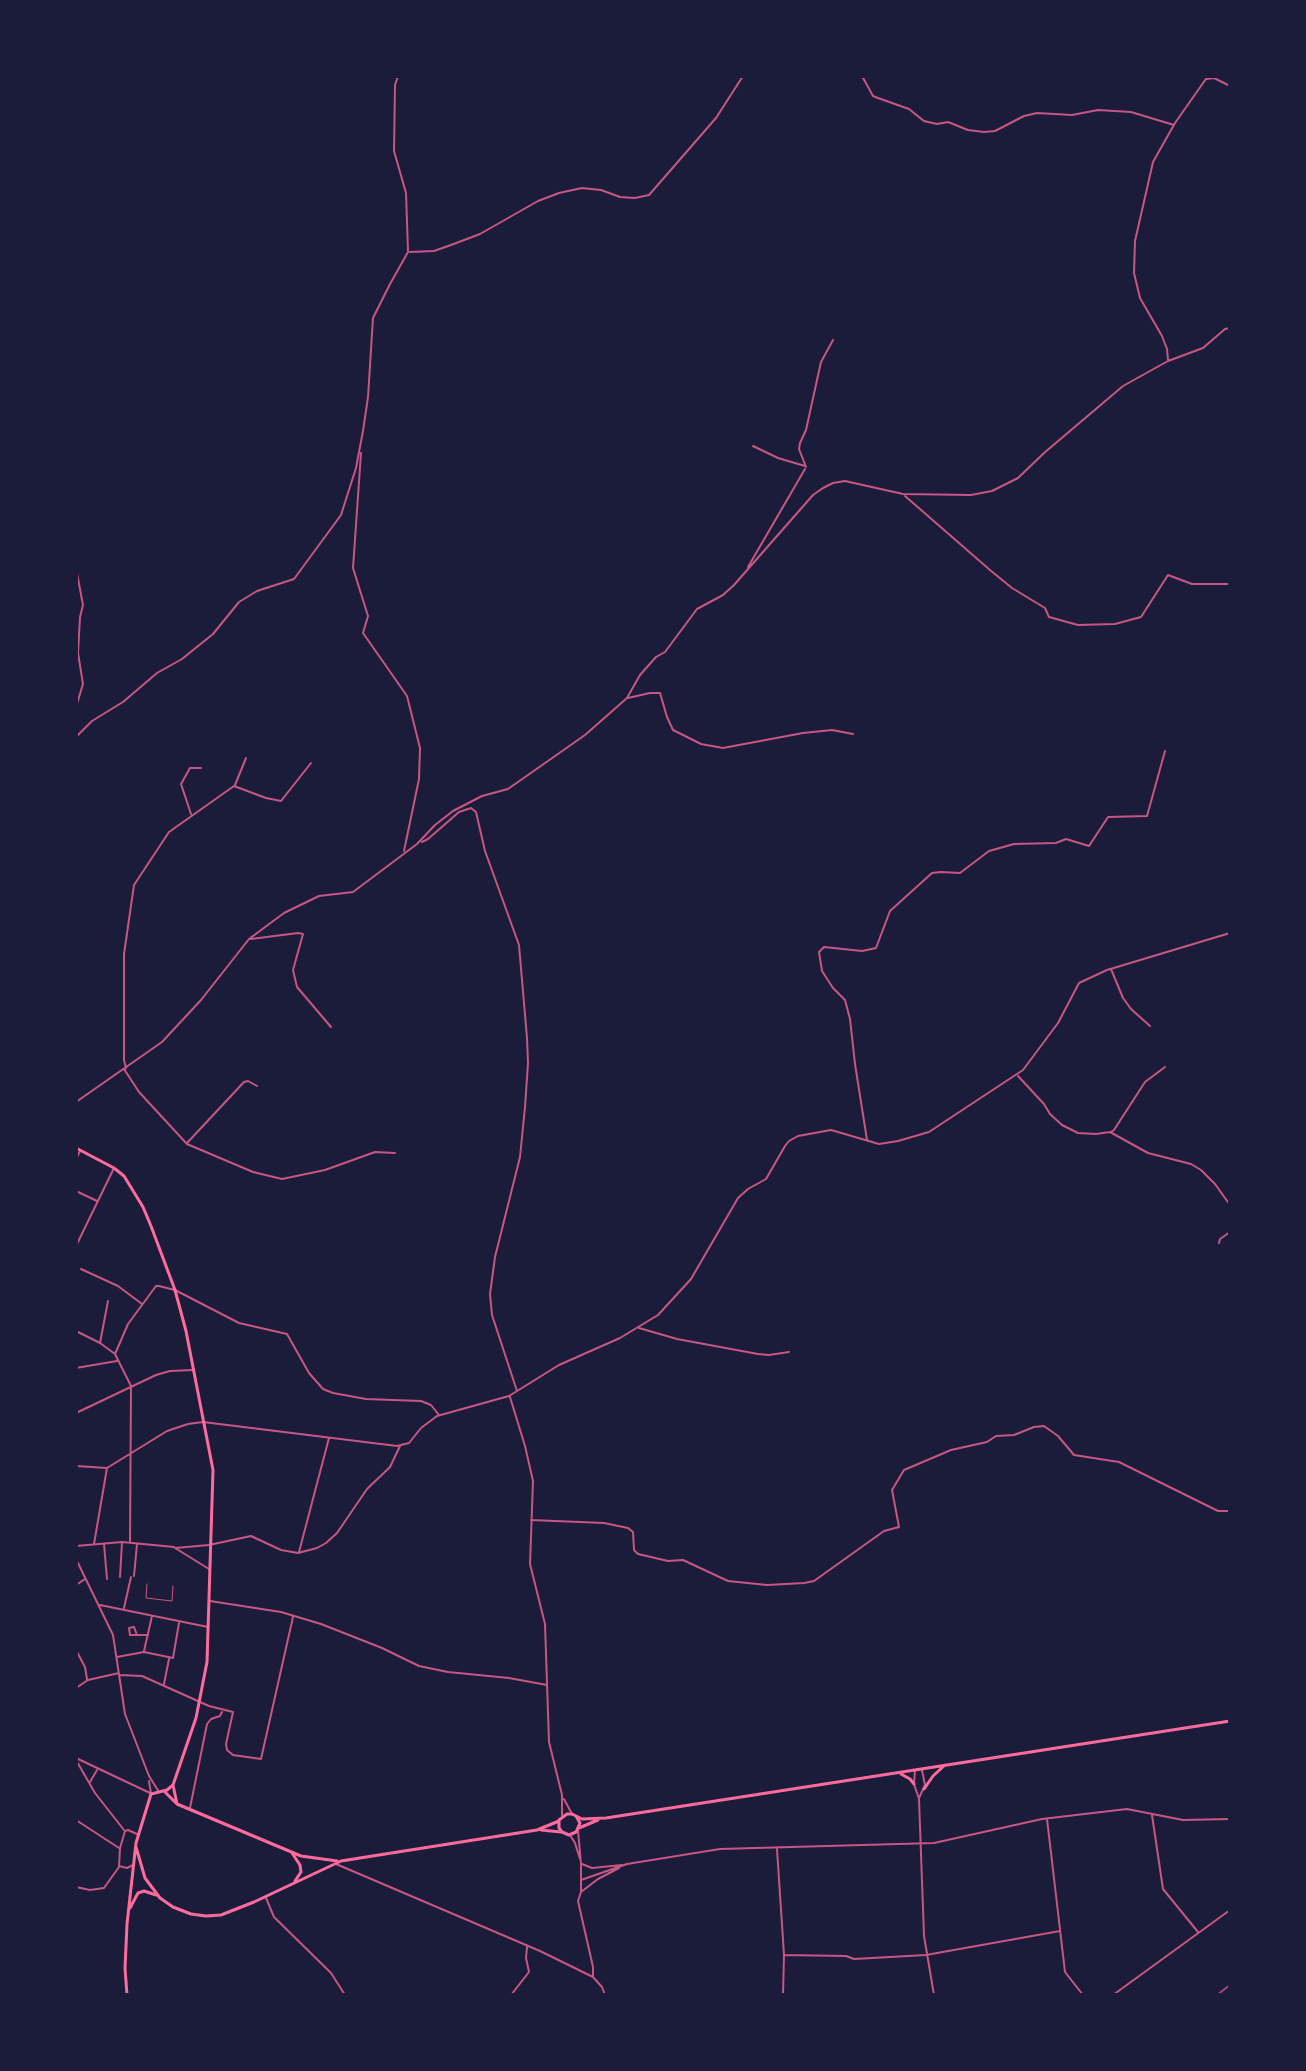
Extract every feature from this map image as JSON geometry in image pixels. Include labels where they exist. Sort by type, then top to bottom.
[{"type":"main road","points":[[78,1149],[124,1176],[143,1207],[175,1290],[186,1331],[213,1470],[207,1662],[196,1718],[173,1785],[177,1804]]},
{"type":"main road","points":[[537,1830],[574,1815],[590,1819],[606,1818],[1230,1721]]},
{"type":"main road","points":[[924,1789],[946,1765]]},
{"type":"main road","points":[[898,1773],[907,1776],[914,1784]]},
{"type":"main road","points":[[126,1993],[125,1968],[136,1847],[151,1794],[173,1785]]},
{"type":"main road","points":[[161,1792],[177,1804],[290,1852],[314,1859],[341,1861],[537,1830],[569,1835],[606,1818]]},
{"type":"main road","points":[[574,1815],[580,1823],[578,1829]]},
{"type":"main road","points":[[561,1818],[559,1825],[562,1832]]},
{"type":"main road","points":[[136,1847],[145,1878],[160,1898]]},
{"type":"main road","points":[[290,1852],[300,1865],[301,1872],[295,1881]]},
{"type":"main road","points":[[129,1911],[138,1893],[151,1892],[173,1907],[191,1914],[221,1915],[341,1861]]},
{"type":"street","points":[[76,737],[92,721],[123,702],[157,673],[182,659],[213,634],[239,602],[257,591],[294,579],[341,515],[356,468],[368,397],[373,318],[408,252],[406,193],[394,151],[395,85],[398,76]]},
{"type":"street","points":[[408,252],[434,251],[480,234],[538,201],[559,193],[582,188],[601,190],[620,197],[649,195],[716,118],[743,76]]},
{"type":"street","points":[[862,76],[873,96],[909,109],[924,121],[937,124],[948,122],[968,130],[995,131],[1037,113],[1072,115],[1098,110],[1131,112],[1174,125]]},
{"type":"street","points":[[1168,361],[1162,336],[1140,298],[1133,262],[1135,241],[1153,162],[1174,125],[1207,77],[1230,86]]},
{"type":"street","points":[[417,844],[453,811],[482,796],[508,789],[585,735],[627,698],[640,675],[656,657],[665,652],[697,609],[723,595],[813,495],[823,488],[845,481],[903,494],[971,495],[992,491],[1018,478],[1123,386],[1168,361],[1203,348],[1230,328]]},
{"type":"street","points":[[806,467],[799,449],[800,443],[806,430],[821,362],[833,340]]},
{"type":"street","points":[[361,440],[353,568],[368,616],[363,633],[407,696],[420,748],[419,779],[404,853]]},
{"type":"street","points":[[753,446],[806,467]]},
{"type":"street","points":[[743,575],[806,467]]},
{"type":"street","points":[[903,494],[1012,588],[1045,608],[1049,617],[1078,625],[1115,624],[1141,617],[1168,575],[1192,584],[1230,584]]},
{"type":"street","points":[[76,568],[83,605],[78,653],[83,684],[76,707]]},
{"type":"street","points":[[627,698],[660,693],[673,730],[701,744],[723,748],[803,733],[832,730],[853,734]]},
{"type":"street","points":[[868,1141],[850,1019],[845,1000],[822,971],[819,952],[824,947],[862,951],[876,948],[890,911],[932,873],[960,873],[989,851],[1014,844],[1056,843],[1066,839],[1089,846],[1108,817],[1147,816],[1165,751]]},
{"type":"street","points":[[246,758],[234,786],[169,832],[134,885],[124,954],[124,1069],[139,1092],[187,1144],[253,1172],[282,1179],[325,1170],[375,1152],[395,1153]]},
{"type":"street","points":[[234,786],[281,801],[311,763]]},
{"type":"street","points":[[192,815],[181,784],[190,768],[201,768]]},
{"type":"street","points":[[76,1102],[162,1042],[201,1000],[249,939],[284,913],[319,896],[353,892],[404,853],[428,839],[459,812],[474,809],[485,851],[519,945],[527,1038],[520,1157],[495,1257],[490,1294],[492,1315],[517,1391]]},
{"type":"street","points":[[76,1458],[78,1466],[107,1468],[167,1431],[203,1422],[329,1438],[400,1445],[409,1443],[421,1428],[439,1415],[509,1396],[559,1365],[620,1338],[658,1315],[691,1279],[738,1198],[766,1179],[789,1141],[802,1135],[831,1130],[879,1144],[929,1132],[1017,1075],[1053,1031],[1079,983],[1111,969],[1230,933]]},
{"type":"street","points":[[249,939],[303,934],[293,970],[297,987],[331,1027]]},
{"type":"street","points":[[1111,969],[1123,998],[1150,1026]]},
{"type":"street","points":[[1017,1075],[1062,1125],[1078,1133],[1096,1134],[1114,1130],[1145,1082],[1165,1067]]},
{"type":"street","points":[[187,1144],[244,1082],[257,1086]]},
{"type":"street","points":[[1110,1132],[1148,1153],[1191,1164],[1201,1170],[1230,1205]]},
{"type":"street","points":[[76,1159],[78,1149]]},
{"type":"street","points":[[76,1246],[114,1168]]},
{"type":"street","points":[[76,1191],[98,1201]]},
{"type":"street","points":[[1219,1243],[1230,1232]]},
{"type":"street","points":[[76,1235],[80,1237]]},
{"type":"street","points":[[81,1269],[118,1286],[142,1304]]},
{"type":"street","points":[[115,1354],[128,1324],[156,1286],[175,1290],[239,1323],[287,1334],[309,1373],[323,1389],[366,1399],[421,1401],[431,1405],[439,1415]]},
{"type":"street","points":[[100,1343],[108,1301]]},
{"type":"street","points":[[638,1328],[677,1339],[758,1354],[789,1352]]},
{"type":"street","points":[[76,1331],[115,1354],[131,1386],[130,1542]]},
{"type":"street","points":[[76,1368],[118,1361]]},
{"type":"street","points":[[76,1413],[156,1375],[195,1370]]},
{"type":"street","points":[[509,1396],[533,1481],[530,1564],[545,1624],[549,1742],[562,1795],[561,1818]]},
{"type":"street","points":[[531,1520],[604,1523],[628,1528],[633,1532],[634,1550],[638,1554],[668,1561],[683,1560],[728,1581],[767,1585],[804,1583],[814,1581],[884,1531],[899,1527],[892,1490],[904,1470],[951,1450],[1044,1426],[1058,1436],[1074,1455],[1119,1462],[1218,1511],[1230,1511]]},
{"type":"street","points":[[298,1553],[329,1438]]},
{"type":"street","points":[[76,1546],[130,1542],[175,1548],[251,1536],[281,1550],[298,1553],[317,1548],[337,1533],[367,1489],[390,1467],[400,1445]]},
{"type":"street","points":[[93,1545],[107,1468]]},
{"type":"street","points":[[120,1577],[122,1542]]},
{"type":"street","points":[[104,1543],[107,1579]]},
{"type":"street","points":[[124,1610],[133,1577],[137,1543]]},
{"type":"street","points":[[175,1548],[209,1569]]},
{"type":"street","points":[[76,1559],[113,1635],[125,1714],[149,1776],[151,1794]]},
{"type":"street","points":[[76,1585],[85,1579]]},
{"type":"street","points":[[209,1601],[281,1612],[321,1624],[419,1666],[547,1685]]},
{"type":"street","points":[[99,1605],[208,1627]]},
{"type":"street","points":[[144,1652],[152,1616]]},
{"type":"street","points":[[76,1688],[88,1680],[119,1674],[142,1676],[233,1712],[227,1750],[233,1755],[261,1759],[293,1616]]},
{"type":"street","points":[[163,1686],[179,1622]]},
{"type":"street","points":[[137,1635],[148,1635]]},
{"type":"street","points":[[76,1650],[88,1680]]},
{"type":"street","points":[[117,1657],[144,1652],[171,1658]]},
{"type":"street","points":[[190,1809],[207,1724],[220,1716],[223,1710]]},
{"type":"street","points":[[76,1759],[151,1794]]},
{"type":"street","points":[[76,1759],[95,1793],[125,1831],[139,1835]]},
{"type":"street","points":[[89,1784],[97,1769]]},
{"type":"street","points":[[915,1769],[926,1955],[934,1995]]},
{"type":"street","points":[[919,1799],[925,1777],[921,1769]]},
{"type":"street","points":[[149,1776],[161,1792]]},
{"type":"street","points":[[562,1795],[574,1815]]},
{"type":"street","points":[[581,1864],[592,1868],[720,1849],[934,1843],[1006,1826],[1127,1809],[1183,1820],[1230,1819]]},
{"type":"street","points":[[1152,1815],[1163,1889],[1199,1933]]},
{"type":"street","points":[[1047,1819],[1065,1972],[1083,1995]]},
{"type":"street","points":[[76,1820],[120,1848]]},
{"type":"street","points":[[578,1829],[581,1864],[578,1901],[593,1977]]},
{"type":"street","points":[[76,1887],[90,1890],[104,1888],[119,1866],[125,1831]]},
{"type":"street","points":[[569,1835],[575,1843],[581,1864]]},
{"type":"street","points":[[777,1847],[784,1955],[783,1995]]},
{"type":"street","points":[[335,1864],[593,1977],[605,1995]]},
{"type":"street","points":[[581,1880],[627,1864]]},
{"type":"street","points":[[581,1892],[627,1864]]},
{"type":"street","points":[[119,1866],[127,1868],[134,1865]]},
{"type":"street","points":[[265,1896],[274,1917],[331,1973],[345,1995]]},
{"type":"street","points":[[1113,1995],[1230,1910]]},
{"type":"street","points":[[784,1955],[846,1956],[854,1959],[926,1955],[1060,1931]]},
{"type":"street","points":[[511,1995],[529,1972],[527,1946]]},
{"type":"lane","points":[[147,1584],[146,1598],[172,1601],[173,1586]]},
{"type":"railway","points":[[1217,1995],[1230,1985]]}]
